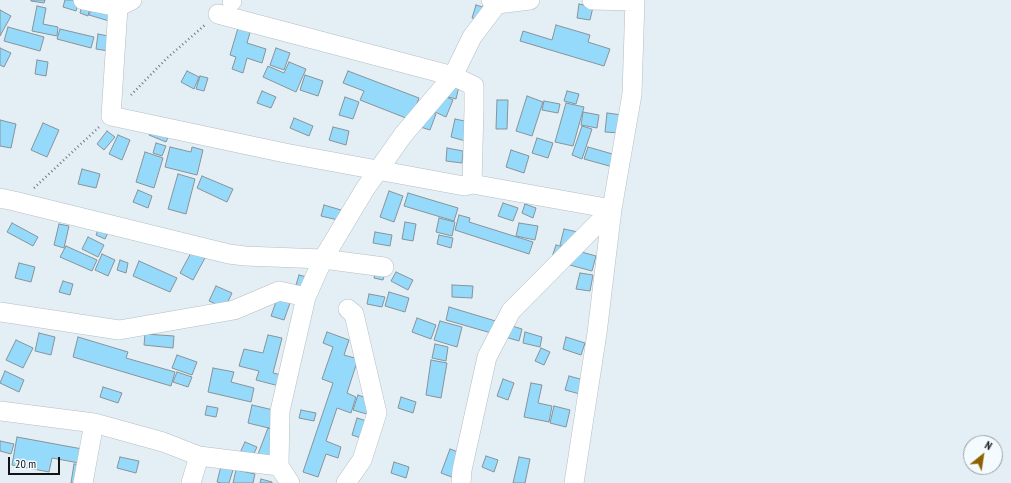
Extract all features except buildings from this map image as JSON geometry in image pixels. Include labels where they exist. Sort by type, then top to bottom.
[{"type":"street","points":[[83,0],[125,4],[110,116],[286,153],[464,186],[472,184],[612,209]]},
{"type":"street","points":[[290,483],[279,466],[280,411],[306,297],[323,260],[378,170],[403,135],[453,76],[472,37],[494,2],[530,0]]},
{"type":"street","points":[[574,483],[596,341],[612,209],[632,94],[635,1],[592,0]]},
{"type":"street","points":[[227,5],[453,76],[474,86],[472,184]]},
{"type":"street","points":[[0,198],[230,254],[323,260],[384,267]]},
{"type":"street","points":[[461,483],[462,470],[488,357],[510,311],[612,209]]},
{"type":"street","points":[[0,312],[119,330],[234,310],[278,291],[306,297]]},
{"type":"street","points":[[346,483],[362,460],[377,413],[354,314],[348,309]]},
{"type":"street","points":[[0,411],[94,423],[163,442],[199,456],[279,466]]},
{"type":"street","points":[[83,483],[94,423]]},
{"type":"street","points":[[192,483],[199,456]]}]
